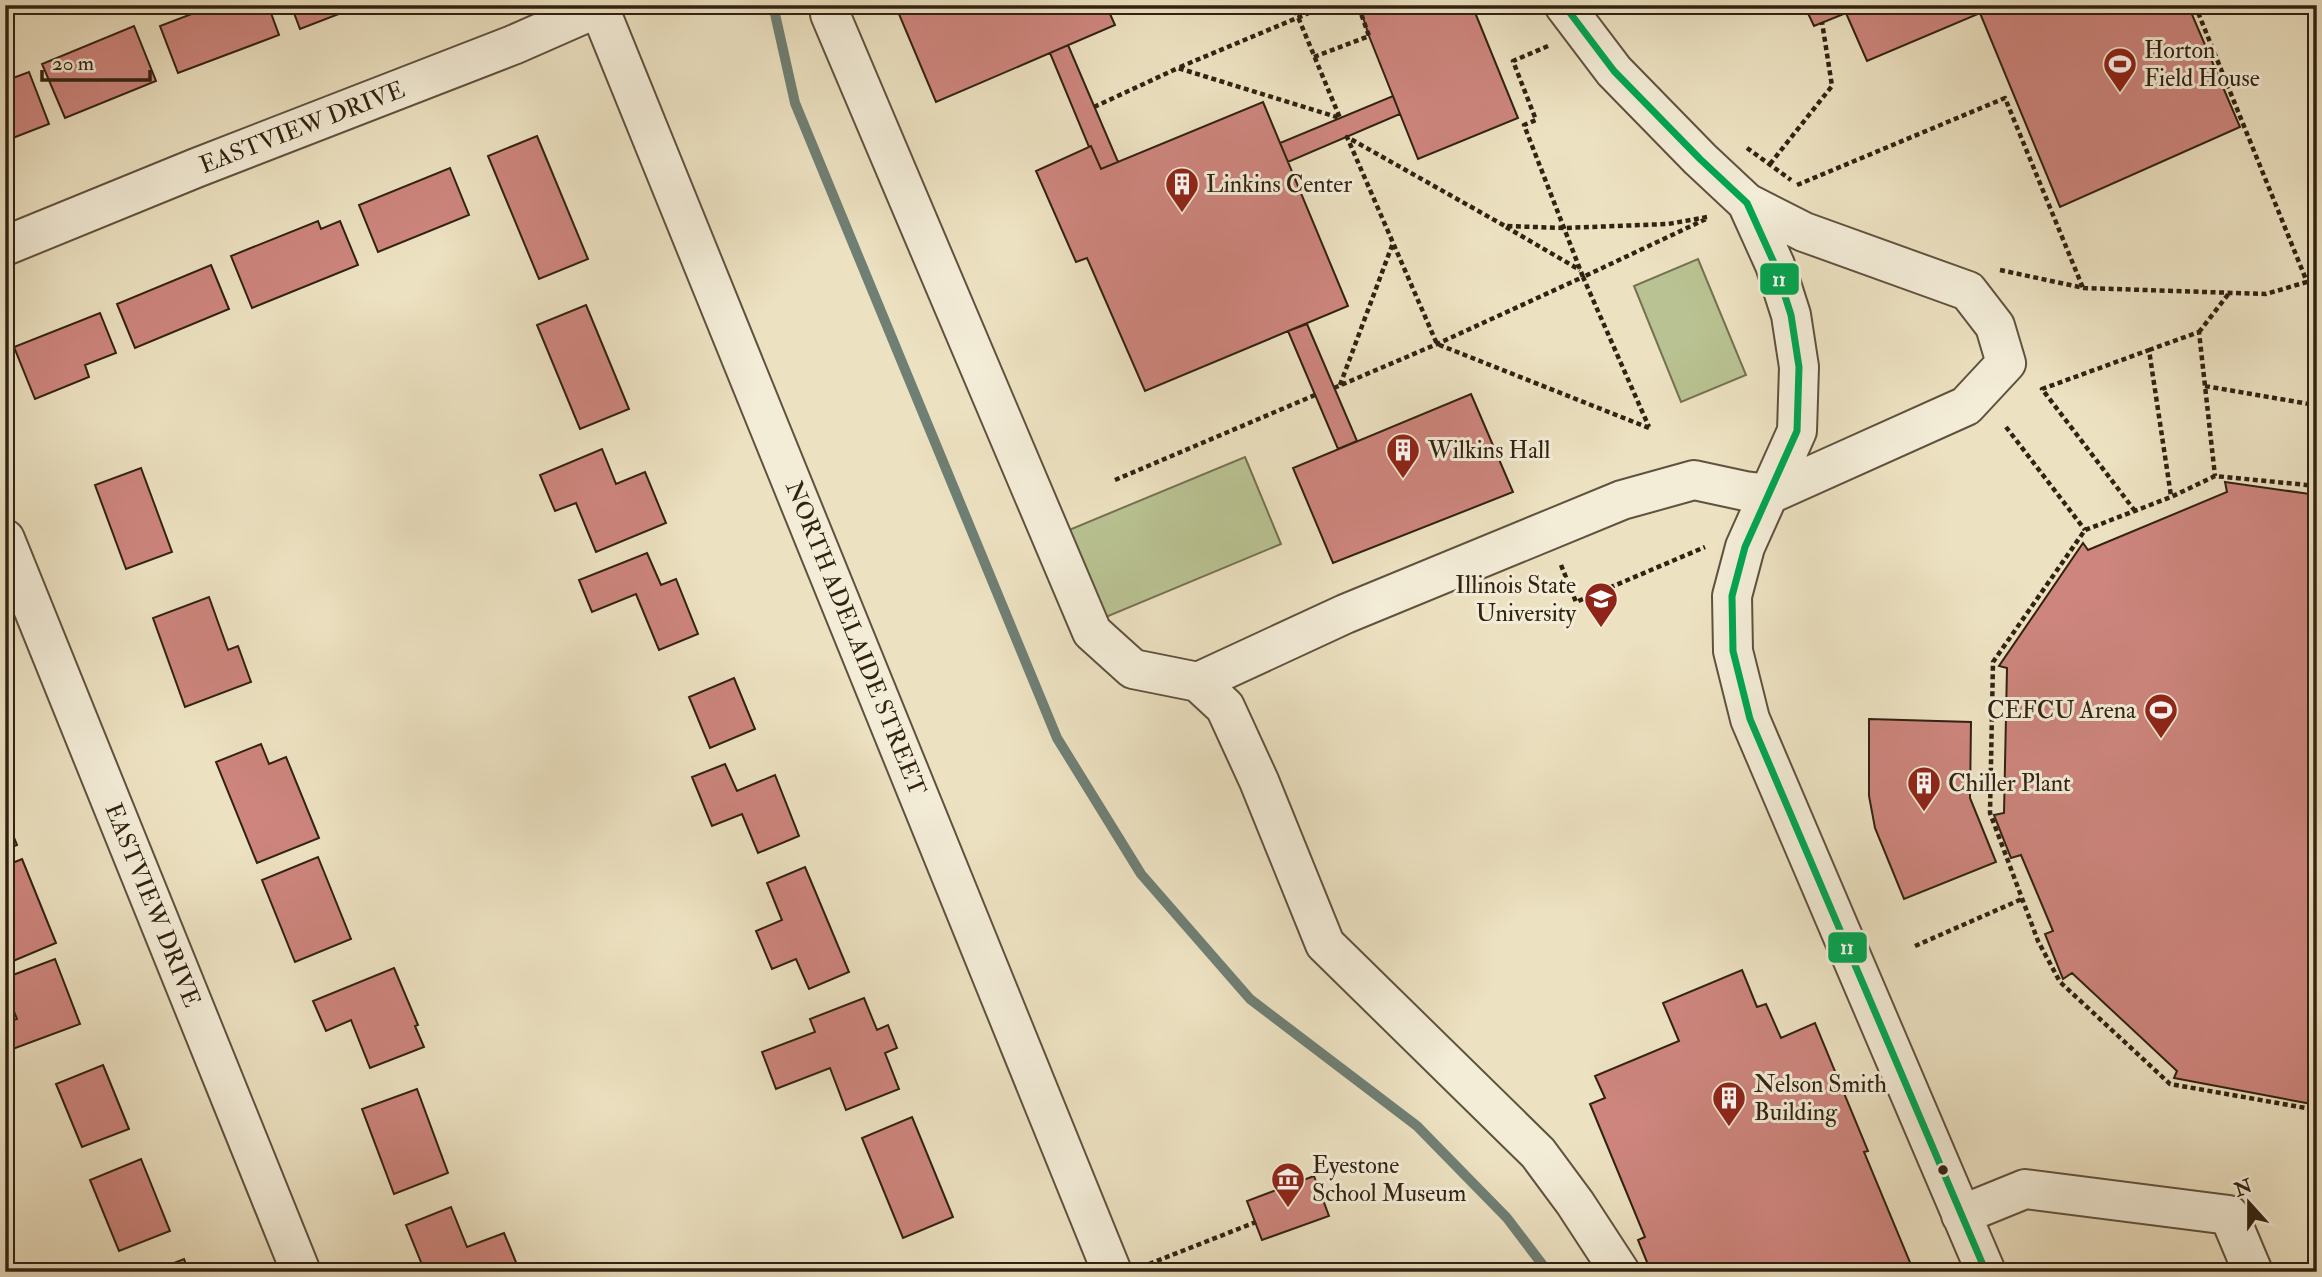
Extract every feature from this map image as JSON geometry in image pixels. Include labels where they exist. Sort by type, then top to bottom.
[{"type":"street","points":[[829,5],[830,14],[1092,632],[1133,668],[1198,682],[1225,706],[1259,781],[1325,944],[1538,1153],[1620,1272]]},
{"type":"street","points":[[1198,682],[1345,614],[1622,500],[1694,480],[1770,494],[1966,406],[2006,363],[1995,326],[1968,291],[1804,232],[1747,204],[1614,71],[1564,5]]},
{"type":"street","name":"EASTVIEW DRIVE","points":[[5,246],[196,168],[513,46],[600,6]]},
{"type":"street","name":"NORTH ADELAIDE STREET","points":[[600,6],[1127,1269]]},
{"type":"street","points":[[1747,204],[1775,265],[1791,314],[1799,368],[1797,431],[1745,547],[1732,596],[1733,651],[1747,706],[1788,811],[1986,1272]]},
{"type":"street","name":"EASTVIEW DRIVE","points":[[5,539],[301,1272]]},
{"type":"street","points":[[1961,1214],[2025,1189],[2229,1215],[2253,1272]]},
{"type":"path","points":[[1178,68],[1340,118],[1293,5]]},
{"type":"path","points":[[1094,107],[1178,68],[1328,5]]},
{"type":"path","points":[[1314,57],[1369,36],[1358,5]]},
{"type":"path","points":[[2195,5],[2306,282]]},
{"type":"path","points":[[1769,164],[1832,86],[1822,22]]},
{"type":"path","points":[[1550,45],[1513,61],[1536,120],[1524,125],[1580,271],[1649,428],[1437,344],[1347,137],[1580,271]]},
{"type":"path","points":[[1797,185],[2005,98],[2084,288]]},
{"type":"path","points":[[1745,146],[1805,191]]},
{"type":"path","points":[[1393,243],[1337,387],[1437,344],[1713,216],[1668,224],[1564,228],[1505,226]]},
{"type":"path","points":[[1996,269],[2084,288],[2266,294],[2317,279]]},
{"type":"path","points":[[2135,511],[2042,388],[2199,332],[2231,291]]},
{"type":"path","points":[[2199,332],[2215,477]]},
{"type":"path","points":[[2149,350],[2171,497]]},
{"type":"path","points":[[2205,386],[2315,405]]},
{"type":"path","points":[[1115,480],[1315,396]]},
{"type":"path","points":[[2006,428],[2085,530]]},
{"type":"path","points":[[2317,486],[2215,477],[2085,530],[1993,662],[1990,813],[2038,941],[2060,982],[2170,1084],[2317,1110]]},
{"type":"path","points":[[1558,559],[1576,602],[1707,547]]},
{"type":"path","points":[[1915,946],[2022,899]]},
{"type":"path","points":[[1127,1269],[1256,1222]]},
{"type":"green space","points":[[1698,259],[1746,375],[1681,402],[1634,286]]},
{"type":"green space","points":[[1245,457],[1281,544],[1106,617],[1069,530]]},
{"type":"building","points":[[215,5],[268,5],[279,35],[178,73],[160,26]]},
{"type":"building","points":[[291,5],[362,5],[300,29]]},
{"type":"building","points":[[1106,5],[1115,25],[936,102],[896,7]]},
{"type":"building","points":[[1359,5],[1472,5],[1518,118],[1418,159]]},
{"type":"building","name":"Horton Field House","points":[[1804,5],[2188,5],[2240,127],[2060,207],[1980,13],[1867,61],[1846,13],[1814,26]]},
{"type":"building","points":[[134,26],[156,81],[65,118],[42,64]]},
{"type":"building","points":[[1068,45],[1118,162],[1101,169],[1091,146],[1089,147],[1050,53]]},
{"type":"building","points":[[29,72],[49,124],[5,141],[5,81]]},
{"type":"building","points":[[1393,96],[1400,114],[1288,162],[1280,143]]},
{"type":"building","name":"Linkins Center","points":[[1263,102],[1348,306],[1145,391],[1087,258],[1076,262],[1036,171],[1091,146],[1101,169]]},
{"type":"building","points":[[537,136],[588,259],[539,279],[488,156]]},
{"type":"building","points":[[450,168],[469,215],[378,252],[359,205]]},
{"type":"building","points":[[318,221],[321,229],[340,221],[358,265],[252,308],[231,256]]},
{"type":"building","points":[[211,265],[229,309],[135,348],[117,304]]},
{"type":"building","points":[[586,305],[629,409],[580,429],[537,325]]},
{"type":"building","points":[[100,313],[116,353],[85,365],[89,377],[35,399],[14,347]]},
{"type":"building","points":[[1307,324],[1357,441],[1338,449],[1288,331]]},
{"type":"building","name":"Wilkins Hall","points":[[1471,394],[1513,492],[1333,563],[1293,468]]},
{"type":"building","points":[[602,449],[616,484],[645,472],[666,523],[596,552],[576,503],[555,511],[540,475]]},
{"type":"building","points":[[141,468],[172,552],[126,569],[95,485]]},
{"type":"building","name":"CEFCU Arena","points":[[2225,482],[2317,495],[2317,1105],[2174,1078],[2177,1071],[2072,973],[2063,979],[2045,934],[2053,931],[2021,855],[2011,858],[1994,815],[2004,813],[2007,668],[1999,666],[2083,543],[2088,550],[2227,492]]},
{"type":"building","points":[[647,553],[661,585],[676,579],[698,634],[659,650],[636,594],[592,612],[579,580]]},
{"type":"building","points":[[209,597],[228,650],[238,646],[251,682],[185,707],[153,618]]},
{"type":"building","points":[[734,678],[755,729],[710,748],[689,697]]},
{"type":"building","name":"Chiller Plant","points":[[1869,719],[1971,722],[1970,798],[1996,862],[1904,899],[1875,828],[1869,796]]},
{"type":"building","points":[[261,744],[269,764],[286,757],[319,838],[257,863],[216,762]]},
{"type":"building","points":[[725,764],[737,791],[775,775],[799,836],[758,853],[742,814],[712,826],[692,777]]},
{"type":"building","points":[[5,815],[17,845],[5,850]]},
{"type":"building","points":[[318,857],[351,939],[295,962],[262,880]]},
{"type":"building","points":[[22,859],[56,943],[6,964],[5,866]]},
{"type":"building","points":[[805,867],[849,972],[809,989],[796,959],[772,969],[756,931],[782,920],[767,883]]},
{"type":"building","points":[[55,959],[80,1024],[10,1050],[5,1037],[5,1023],[17,1019],[5,989],[5,978]]},
{"type":"building","points":[[394,968],[418,1025],[415,1026],[424,1047],[370,1068],[351,1020],[326,1031],[313,1001]]},
{"type":"building","name":"Nelson Smith Building","points":[[1742,970],[1757,1007],[1766,1004],[1781,1038],[1815,1023],[1868,1151],[1864,1152],[1914,1272],[1651,1272],[1638,1240],[1645,1237],[1590,1104],[1605,1098],[1595,1076],[1679,1041],[1663,1003]]},
{"type":"building","points":[[864,998],[877,1030],[888,1025],[897,1048],[885,1053],[899,1089],[846,1110],[830,1068],[776,1089],[762,1052],[815,1032],[810,1019]]},
{"type":"building","points":[[103,1065],[129,1129],[82,1147],[56,1084]]},
{"type":"building","points":[[417,1089],[448,1173],[394,1194],[362,1109]]},
{"type":"building","points":[[912,1117],[953,1217],[903,1238],[862,1138]]},
{"type":"building","points":[[141,1159],[170,1231],[119,1251],[90,1180]]},
{"type":"building","name":"Eyestone School Museum","points":[[1314,1176],[1329,1216],[1262,1240],[1247,1201]]},
{"type":"building","points":[[451,1207],[467,1247],[504,1233],[520,1272],[425,1272],[406,1225]]},
{"type":"building","points":[[184,1259],[189,1272],[151,1272]]},
{"type":"waterway","points":[[773,5],[795,103],[1057,738],[1141,874],[1250,999],[1417,1126],[1507,1218],[1548,1272]]},
{"type":"transit line","name":"11","points":[[1564,5],[1614,71],[1747,203],[1775,265],[1791,315],[1799,367],[1797,431],[1745,547],[1732,596],[1733,651],[1750,719],[1986,1272]]},
{"type":"place","name":"Horton Field House","points":[[2120,94]]},
{"type":"place","name":"Linkins Center","points":[[1182,214]]},
{"type":"place","name":"Wilkins Hall","points":[[1403,480]]},
{"type":"place","name":"Illinois State University","points":[[1601,629]]},
{"type":"place","name":"CEFCU Arena","points":[[2161,740]]},
{"type":"place","name":"Chiller Plant","points":[[1924,813]]},
{"type":"place","name":"Nelson Smith Building","points":[[1729,1128]]},
{"type":"place","name":"Eyestone School Museum","points":[[1288,1209]]}]
